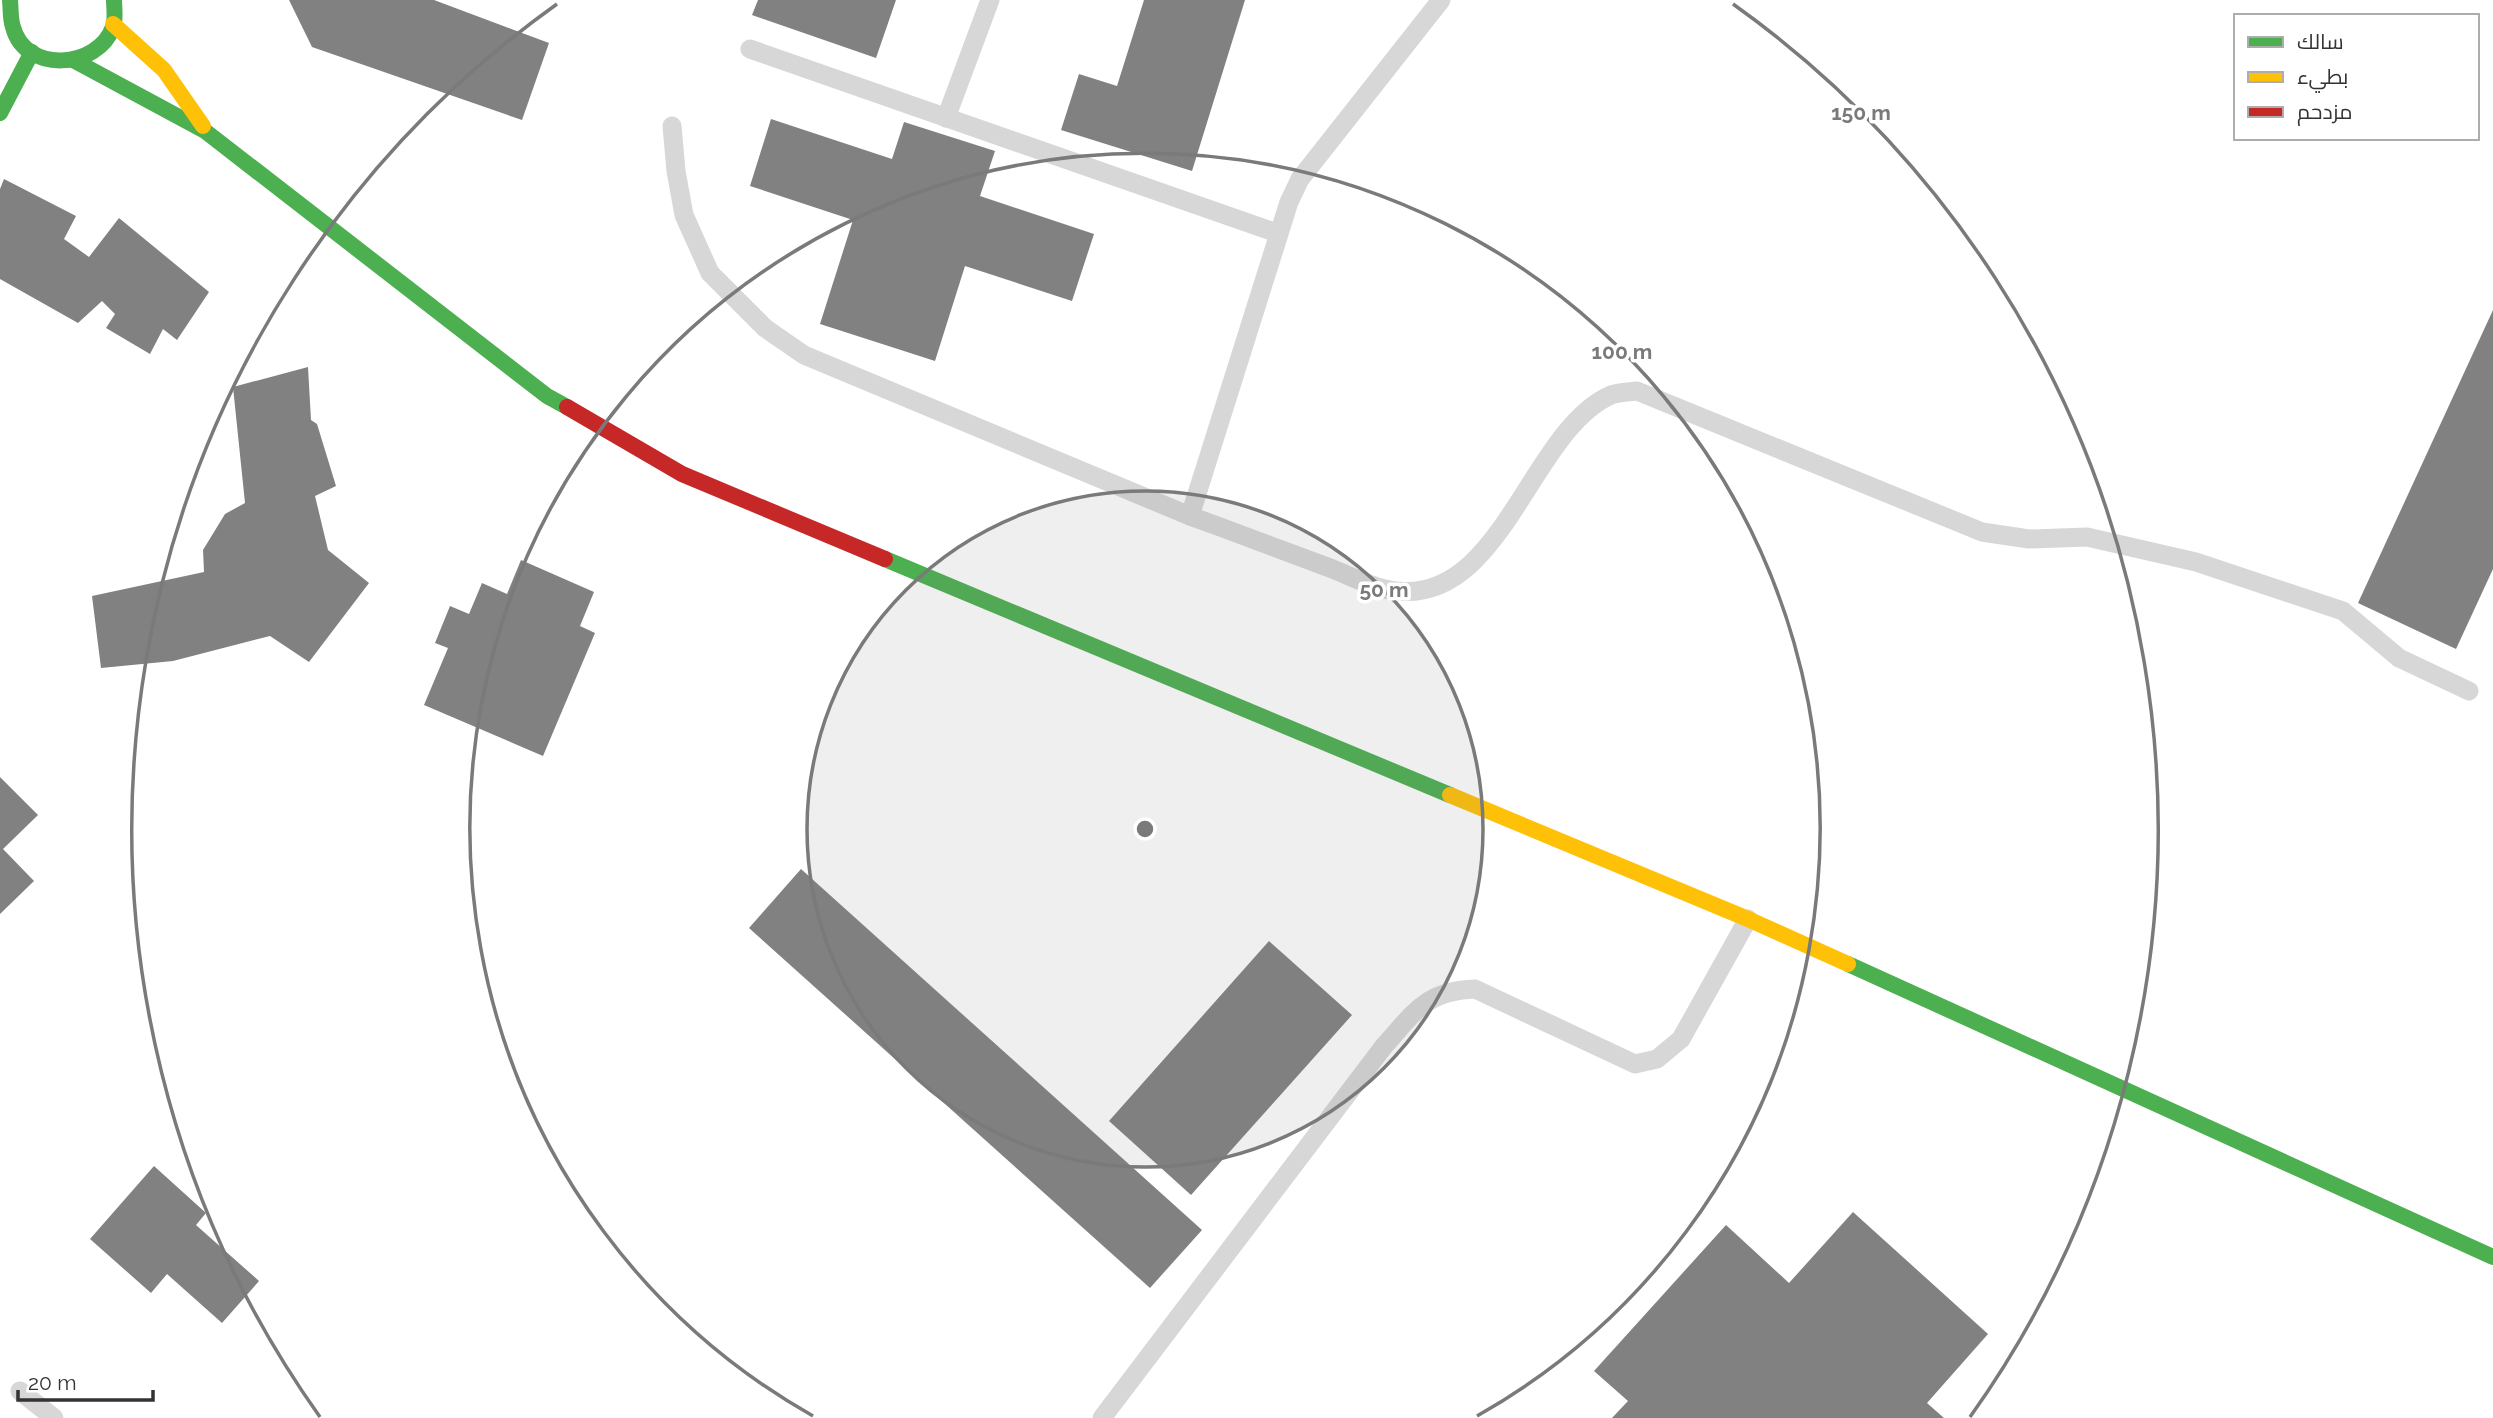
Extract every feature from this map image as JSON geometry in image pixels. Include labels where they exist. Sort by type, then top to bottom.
[{"type":"main road","points":[[7,4],[13,31],[32,52],[57,62],[75,61],[92,53],[106,40],[113,24],[114,0]]},
{"type":"main road","points":[[113,24],[142,46],[166,72],[188,100],[205,131]]},
{"type":"main road","points":[[0,113],[32,52]]},
{"type":"main road","points":[[75,61],[205,131],[548,396],[682,474],[1748,919],[2493,1257]]},
{"type":"lane","points":[[946,118],[990,0]]},
{"type":"lane","points":[[1191,516],[1277,233],[1300,179],[1441,0]]},
{"type":"lane","points":[[750,49],[1277,233]]},
{"type":"lane","points":[[672,126],[684,215],[710,273],[765,328],[804,355],[1191,516],[1390,590],[1431,590],[1462,572],[1497,535],[1566,435],[1592,408],[1612,395],[1637,391],[1982,532],[2029,538],[2087,537],[2101,540],[2196,562],[2343,611],[2399,658],[2469,691]]},
{"type":"lane","points":[[1102,1418],[1384,1046],[1424,1003],[1448,990],[1475,989],[1635,1064],[1657,1059],[1681,1039],[1748,919]]},
{"type":"lane","points":[[20,1391],[54,1418]]},
{"type":"building","points":[[289,0],[434,0],[549,43],[522,120],[312,47]]},
{"type":"building","points":[[758,0],[896,0],[876,58],[752,15]]},
{"type":"building","points":[[1144,0],[1245,0],[1192,171],[1061,130],[1079,74],[1117,86]]},
{"type":"building","points":[[771,119],[892,159],[904,122],[995,151],[980,196],[1094,234],[1072,301],[965,266],[935,361],[820,324],[853,220],[750,186]]},
{"type":"building","points":[[4,179],[76,216],[64,239],[89,257],[119,218],[209,292],[177,340],[163,329],[150,354],[106,328],[115,314],[102,301],[78,323],[0,279],[0,189]]},
{"type":"building","points":[[2493,310],[2493,569],[2456,649],[2358,603]]},
{"type":"building","points":[[308,367],[311,420],[317,424],[336,486],[315,496],[328,550],[369,583],[309,662],[270,636],[173,661],[101,668],[92,596],[204,572],[203,550],[225,514],[245,503],[233,387]]},
{"type":"building","points":[[521,560],[594,592],[580,626],[595,633],[543,756],[424,705],[448,648],[435,643],[450,606],[469,614],[482,583],[507,594]]},
{"type":"building","points":[[0,777],[38,815],[3,849],[34,881],[0,914]]},
{"type":"building","points":[[801,869],[1202,1230],[1150,1288],[749,928]]},
{"type":"building","points":[[1269,941],[1352,1015],[1191,1195],[1109,1121]]},
{"type":"building","points":[[154,1166],[206,1213],[196,1225],[259,1281],[222,1323],[167,1274],[151,1293],[90,1239]]},
{"type":"building","points":[[1853,1212],[1988,1334],[1927,1403],[1944,1418],[1612,1418],[1628,1401],[1594,1371],[1726,1225],[1789,1283]]},
{"type":"traffic: fast","points":[[10,0],[12,24],[20,42],[32,53],[46,59],[62,60],[78,58],[105,41],[114,24],[114,0]]},
{"type":"traffic: fast","points":[[0,113],[32,52]]},
{"type":"traffic: fast","points":[[75,61],[205,131],[547,396],[567,407]]},
{"type":"traffic: fast","points":[[885,559],[1450,795]]},
{"type":"traffic: fast","points":[[1848,964],[2493,1257]]},
{"type":"traffic: slow","points":[[113,24],[164,70],[203,126]]},
{"type":"traffic: slow","points":[[1450,795],[1748,919],[1848,964]]},
{"type":"traffic: jam","points":[[567,407],[682,474],[885,559]]}]
